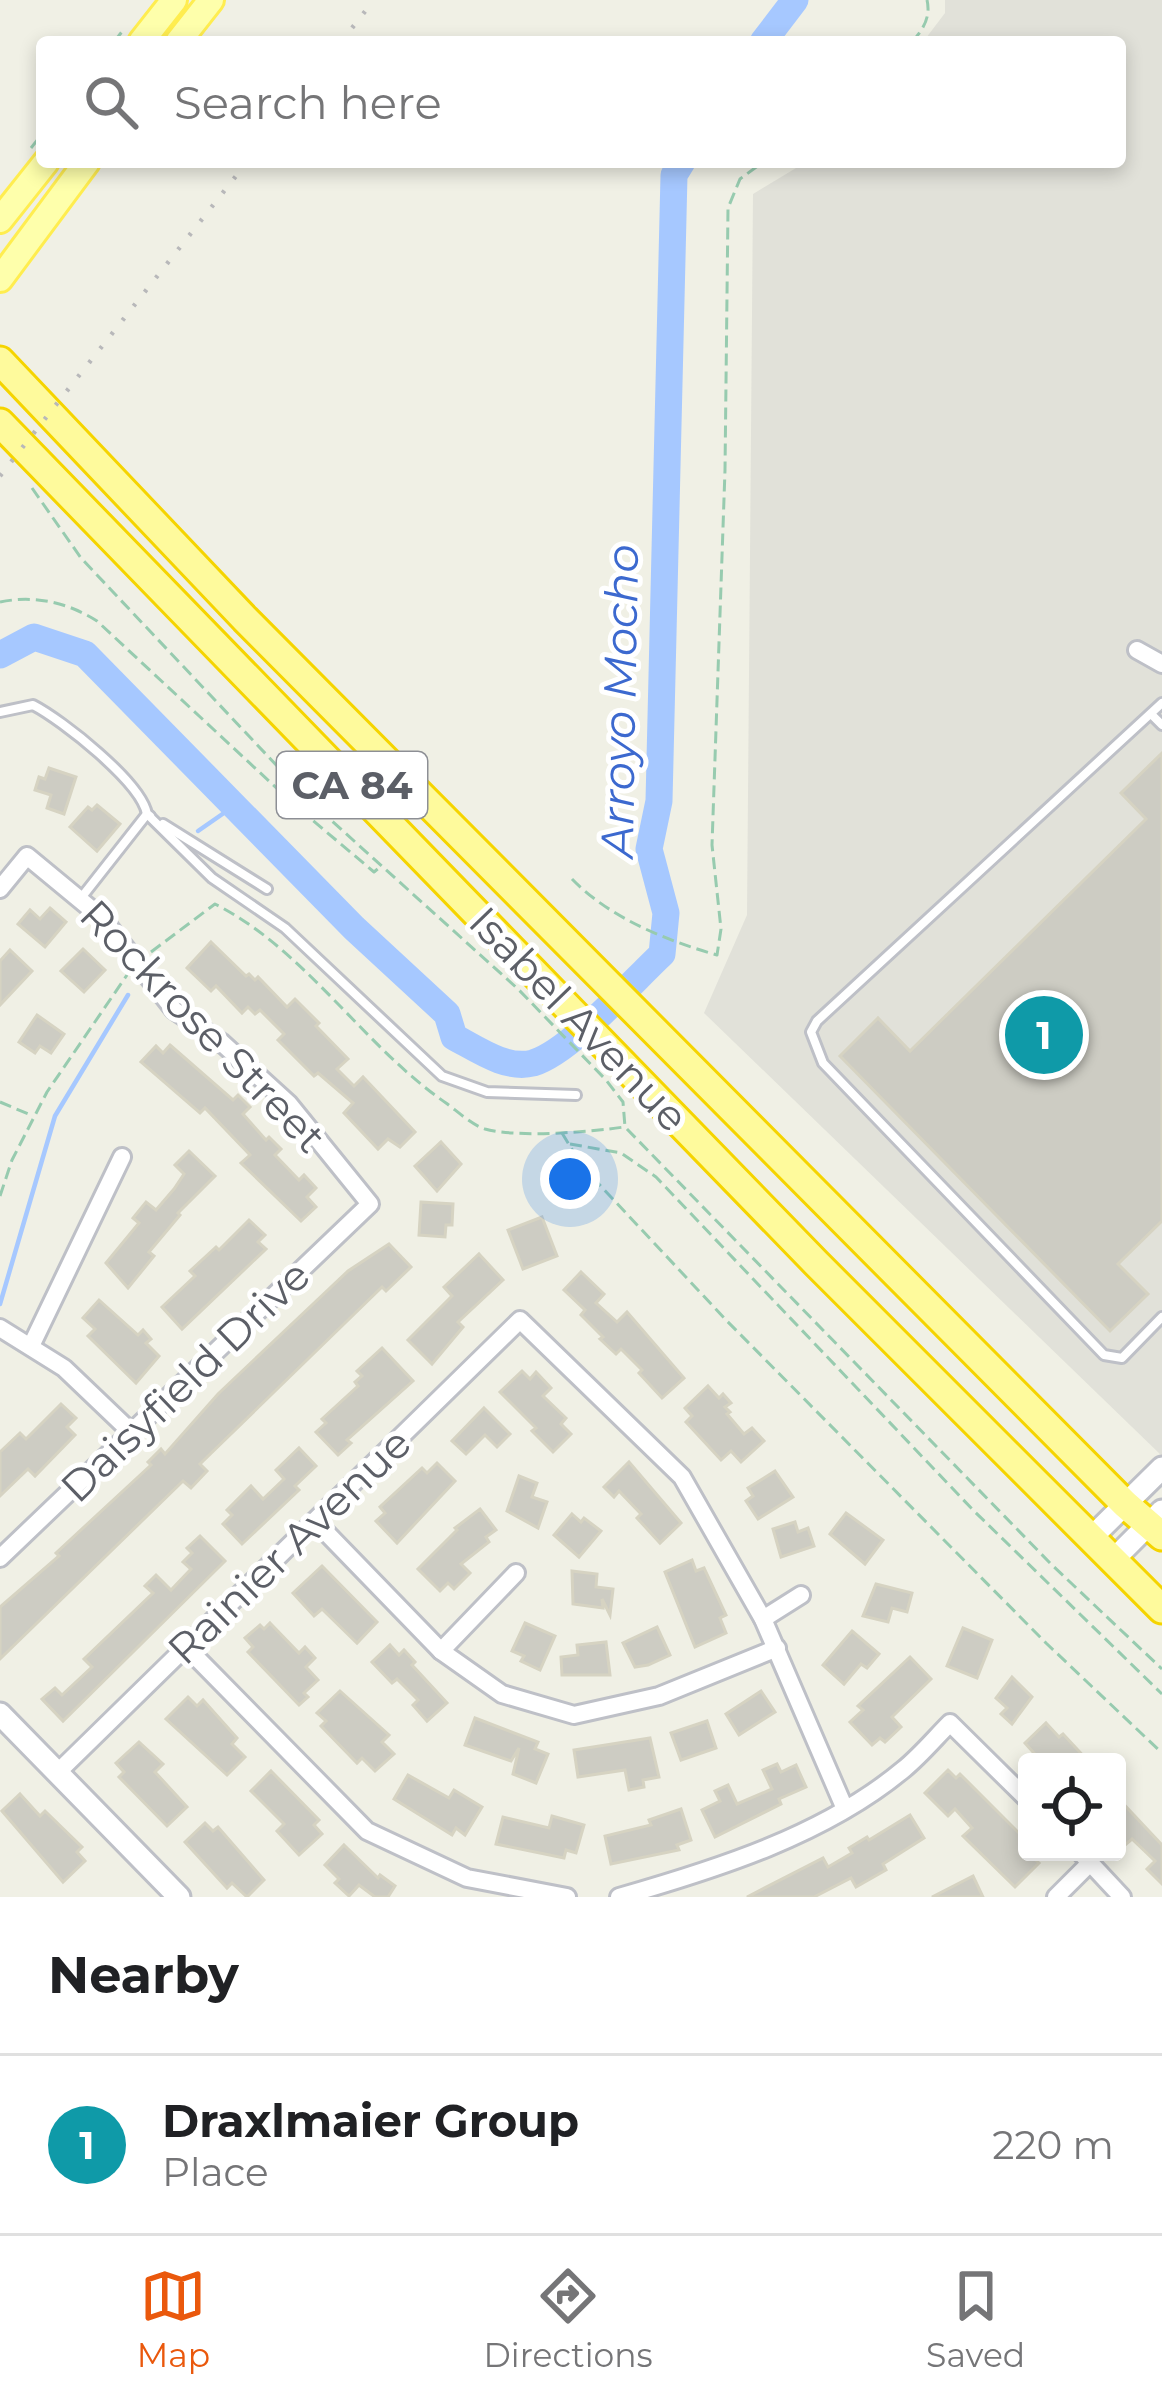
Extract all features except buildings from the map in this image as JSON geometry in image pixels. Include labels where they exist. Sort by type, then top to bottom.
[{"type":"highway","name":"Isabel Avenue","points":[[0,361],[245,619],[1125,1504],[1158,1524]]},
{"type":"highway","name":"Isabel Avenue","points":[[0,424],[613,1071],[1162,1609]]},
{"type":"main road","points":[[145,36],[174,0]]},
{"type":"main road","points":[[183,36],[211,0]]},
{"type":"main road","points":[[0,220],[41,168]]},
{"type":"main road","points":[[0,279],[83,168]]},
{"type":"street","points":[[1137,650],[1162,664]]},
{"type":"street","name":"Rockrose Street","points":[[0,889],[26,856],[102,917],[174,1010],[221,1042],[289,1104],[370,1204]]},
{"type":"street","points":[[31,1346],[122,1157]]},
{"type":"street","name":"Daisyfield Drive","points":[[0,1558],[370,1204]]},
{"type":"street","name":"Rainier Avenue","points":[[58,1773],[520,1320],[682,1477],[763,1619]]},
{"type":"street","points":[[0,1328],[64,1368],[130,1432]]},
{"type":"street","points":[[1090,1539],[1162,1468]]},
{"type":"street","points":[[315,1521],[441,1651],[502,1694],[574,1715],[659,1696],[777,1648]]},
{"type":"street","points":[[1113,1560],[1158,1524]]},
{"type":"street","points":[[441,1651],[516,1573]]},
{"type":"street","points":[[801,1595],[763,1619],[845,1809]]},
{"type":"street","points":[[186,1647],[367,1832],[467,1878],[567,1897]]},
{"type":"street","points":[[0,1714],[179,1897]]},
{"type":"street","points":[[619,1897],[714,1870],[845,1809],[904,1769],[950,1723],[1018,1790]]},
{"type":"street","points":[[1056,1897],[1083,1861]]},
{"type":"street","points":[[1090,1861],[1122,1897]]},
{"type":"lane","points":[[1162,703],[817,1021],[811,1032],[823,1063],[1104,1355],[1122,1358],[1162,1318]]},
{"type":"lane","points":[[0,712],[33,705],[51,715],[116,772],[145,802],[147,814],[212,878],[285,928],[442,1076],[487,1092],[576,1095]]},
{"type":"lane","points":[[1151,714],[1162,725]]},
{"type":"lane","points":[[147,814],[267,889]]},
{"type":"lane","points":[[80,899],[147,814]]},
{"type":"path","points":[[918,36],[929,10],[927,0]]},
{"type":"path","points":[[572,879],[614,914],[717,955],[722,929],[712,845],[728,208],[740,179],[755,168]]},
{"type":"path","points":[[27,481],[81,558],[313,802],[381,866],[526,981],[613,1071],[626,1127],[1052,1565],[1162,1669]]},
{"type":"path","points":[[0,602],[46,601],[70,606],[97,621],[298,808],[374,872],[381,866]]},
{"type":"path","points":[[0,1196],[34,1117],[103,1006],[136,964],[214,904],[242,918],[412,1079],[483,1129],[562,1133],[626,1127]]},
{"type":"path","points":[[0,1102],[34,1117]]},
{"type":"path","points":[[562,1133],[582,1166],[727,1321],[1046,1643],[1162,1753]]},
{"type":"path","points":[[568,1144],[621,1153],[656,1178],[973,1510],[1162,1694]]},
{"type":"shaded area","points":[[945,0],[1162,0],[1162,1456],[704,1013],[747,915],[753,194],[796,168],[1126,168],[1126,36],[928,36],[945,13]]},
{"type":"waterway","name":"Arroyo Mocho","points":[[768,36],[795,0]]},
{"type":"waterway","name":"Arroyo Mocho","points":[[0,655],[34,637],[85,654],[354,928],[447,1014],[454,1037],[512,1064],[533,1063],[565,1045],[662,954],[666,913],[649,849],[659,801],[674,175],[678,168]]},
{"type":"waterway","name":"Arroyo Mocho","points":[[198,831],[234,806]]},
{"type":"waterway","name":"Arroyo Mocho","points":[[0,1304],[55,1116],[128,995]]},
{"type":"railway","points":[[346,36],[374,0]]},
{"type":"railway","points":[[0,476],[242,168]]},
{"type":"place","name":"Draxlmaier Group","points":[[1044,1035]]}]
